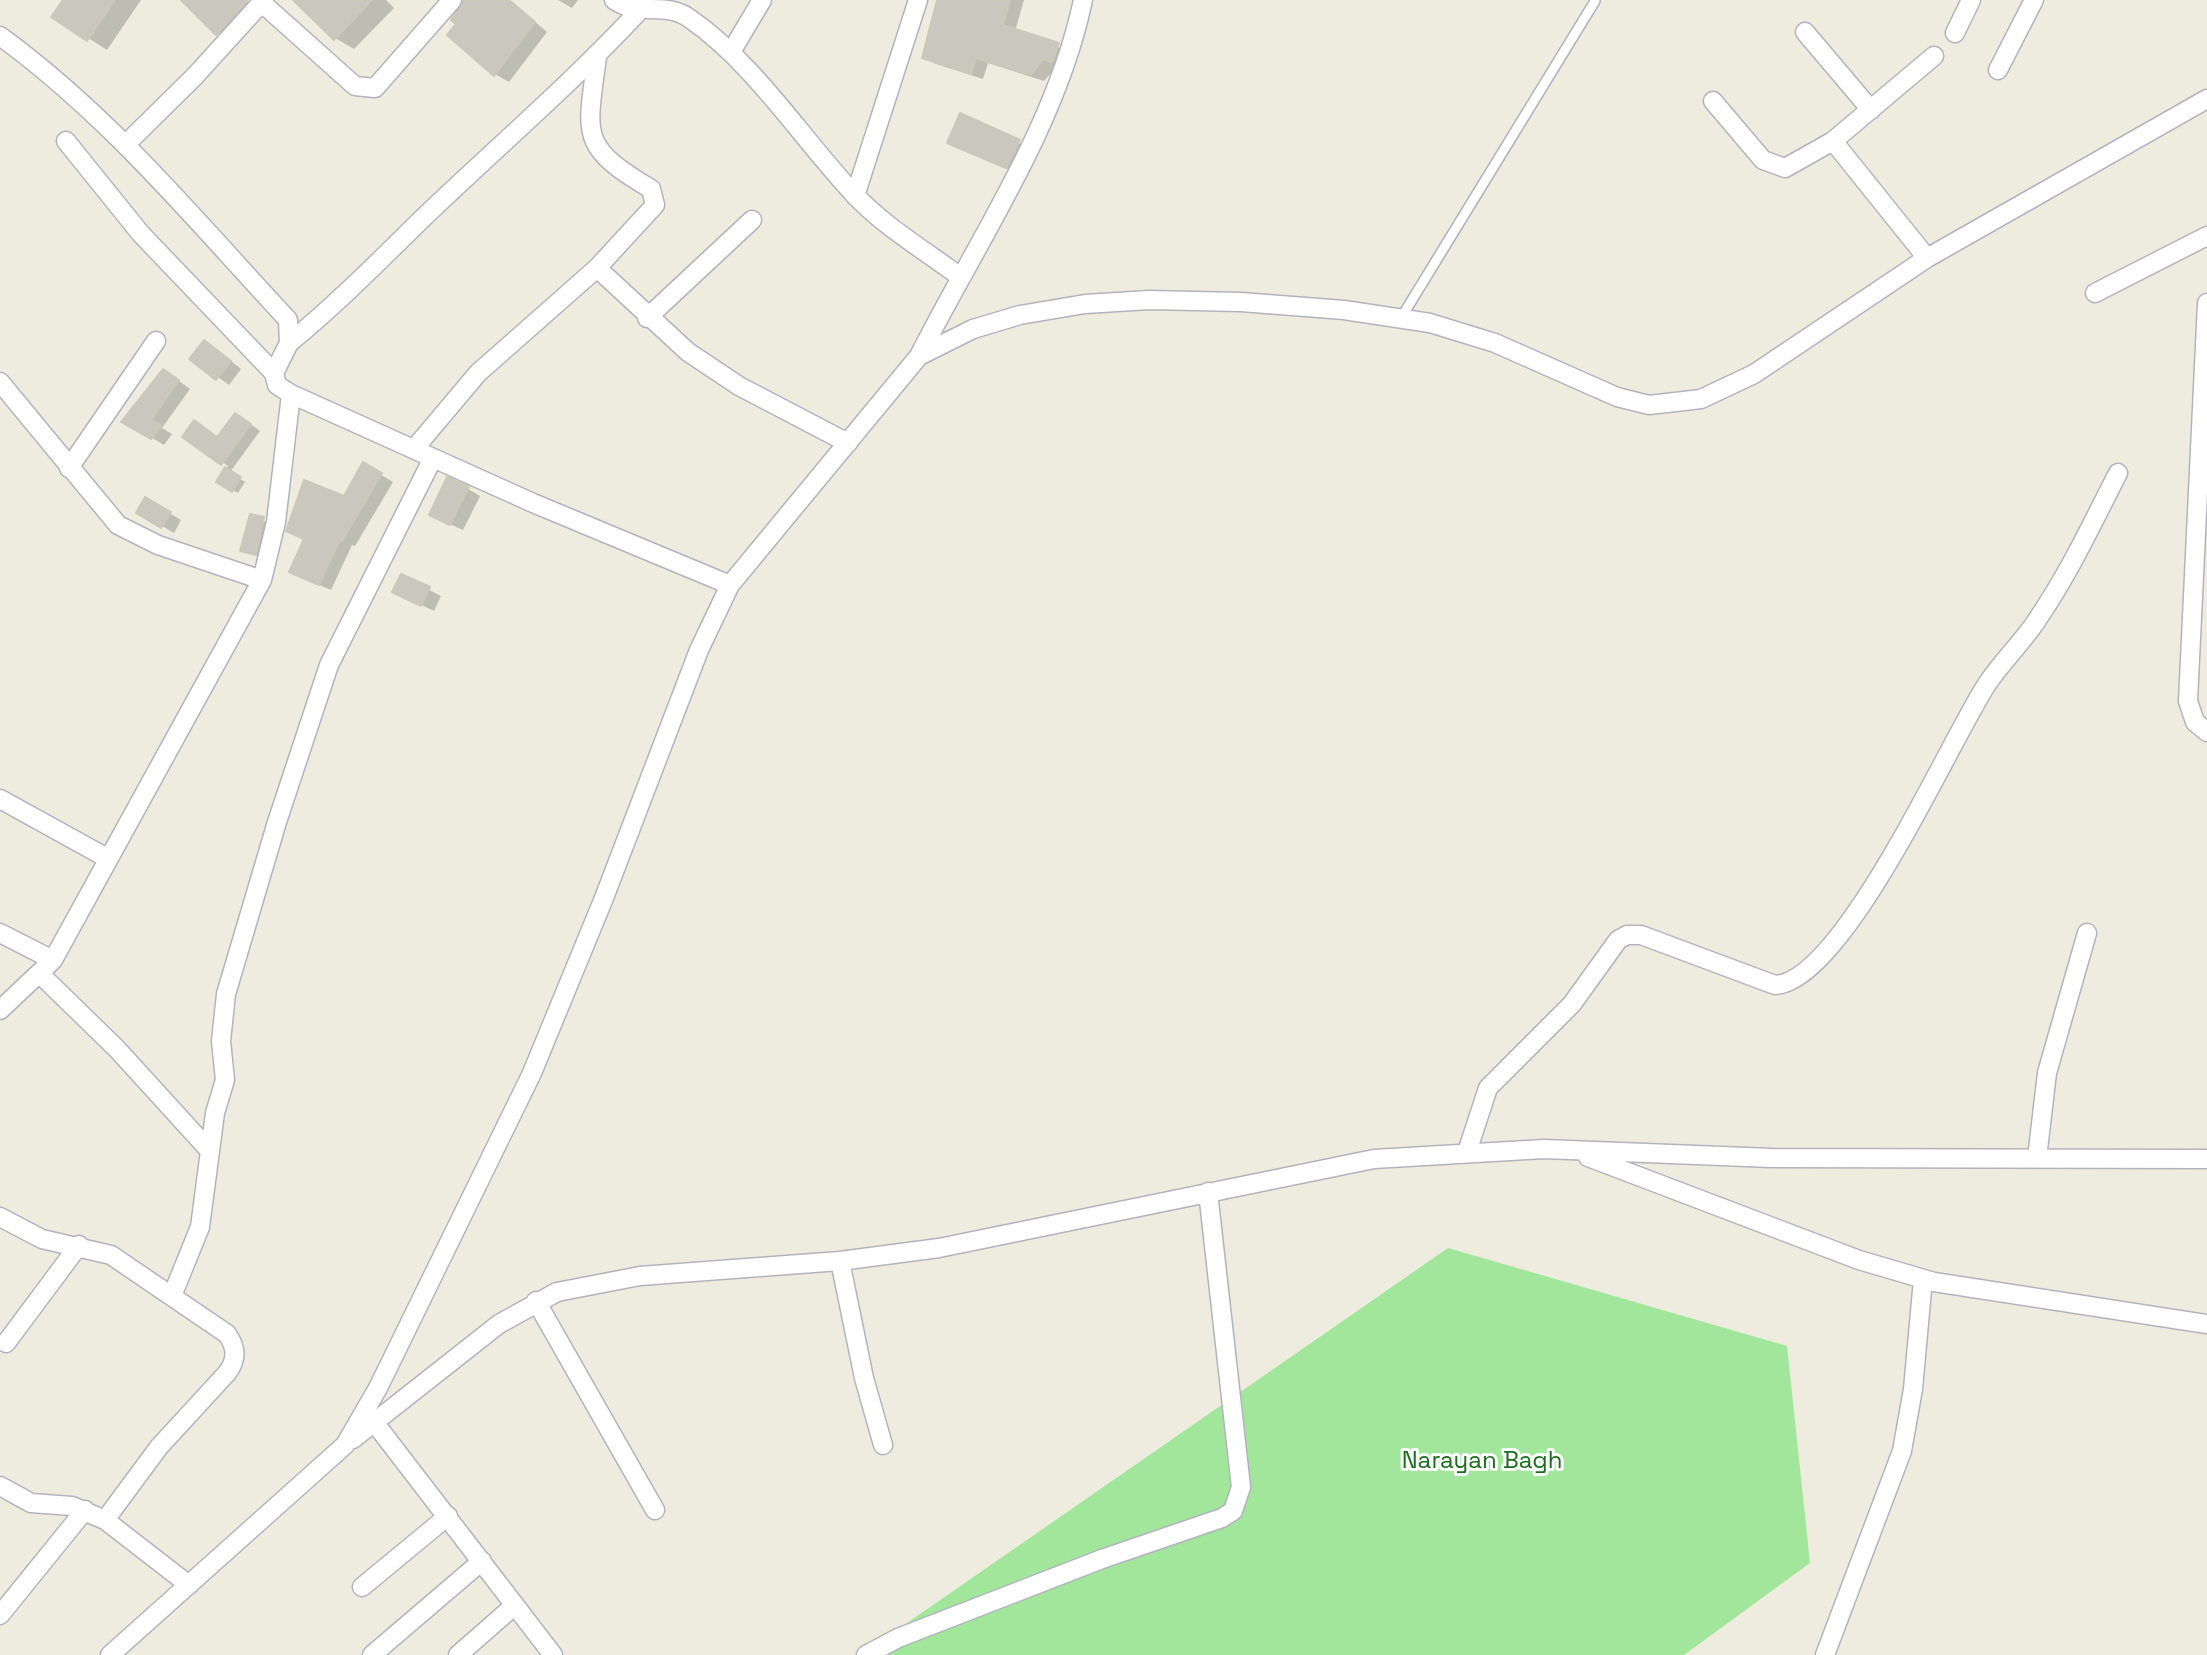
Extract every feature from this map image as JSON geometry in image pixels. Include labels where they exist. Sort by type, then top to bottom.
[{"type":"street","points":[[126,144],[195,76],[263,1],[355,86],[364,90],[375,88],[452,0]]},
{"type":"street","points":[[614,0],[639,11],[671,10],[687,16],[731,52],[855,196],[959,276]]},
{"type":"street","points":[[731,52],[762,0]]},
{"type":"street","points":[[855,196],[918,0]]},
{"type":"street","points":[[345,1445],[378,1388],[532,1073],[599,912],[699,650],[730,585],[919,356],[1039,127],[1063,69],[1083,0]]},
{"type":"street","points":[[1955,33],[1971,0]]},
{"type":"street","points":[[1998,70],[2034,0]]},
{"type":"street","points":[[274,373],[289,343],[338,303],[423,218],[597,57],[639,11]]},
{"type":"street","points":[[1805,32],[1871,110]]},
{"type":"street","points":[[0,36],[50,72],[126,144],[288,320],[289,343]]},
{"type":"street","points":[[1713,101],[1763,160],[1774,167],[1797,164],[1833,141],[1934,56]]},
{"type":"street","points":[[414,449],[478,373],[597,268],[651,212],[655,197],[651,189],[603,155],[589,129],[597,57]]},
{"type":"street","points":[[919,356],[973,329],[1020,315],[1085,304],[1149,300],[1241,302],[1430,323],[1495,343],[1617,397],[1649,405],[1701,399],[1754,374],[1927,258],[2207,99]]},
{"type":"street","points":[[66,141],[141,234],[274,373],[277,385],[433,458],[730,585]]},
{"type":"street","points":[[1833,141],[1927,258]]},
{"type":"street","points":[[647,318],[752,220]]},
{"type":"street","points":[[2095,293],[2207,236]]},
{"type":"street","points":[[597,268],[647,318],[688,352],[739,386],[848,443]]},
{"type":"street","points":[[2207,303],[2188,701],[2195,722],[2207,732]]},
{"type":"street","points":[[69,468],[156,341]]},
{"type":"street","points":[[0,382],[118,525],[158,545],[262,580]]},
{"type":"street","points":[[0,1010],[41,975],[53,960],[262,580],[276,522],[291,394]]},
{"type":"street","points":[[172,1296],[200,1227],[215,1113],[225,1080],[221,1041],[226,994],[277,822],[329,665],[433,458]]},
{"type":"street","points":[[1467,1152],[1488,1088],[1562,1015],[1618,940],[1627,935],[1641,935],[1775,985],[1783,985],[1808,971],[1832,948],[1935,784],[1987,684],[2038,619],[2071,565],[2118,473]]},
{"type":"street","points":[[0,799],[107,858]]},
{"type":"street","points":[[0,933],[53,960]]},
{"type":"street","points":[[2037,1158],[2047,1073],[2087,933]]},
{"type":"street","points":[[41,975],[117,1049],[209,1150]]},
{"type":"street","points":[[1570,1150],[1755,1222],[1923,1279],[2011,1296],[2207,1324]]},
{"type":"street","points":[[110,1655],[345,1445],[499,1324],[536,1301],[592,1283],[840,1261],[983,1240],[1374,1159],[1467,1152],[1570,1150],[1772,1158],[2207,1159]]},
{"type":"street","points":[[866,1655],[898,1638],[1233,1511],[1241,1487],[1208,1192]]},
{"type":"street","points":[[0,1217],[42,1239],[79,1245],[111,1255],[227,1334],[233,1342],[234,1364],[159,1447],[105,1520]]},
{"type":"street","points":[[6,1343],[79,1245]]},
{"type":"street","points":[[840,1261],[864,1378],[883,1445]]},
{"type":"street","points":[[1825,1655],[1902,1451],[1913,1389],[1923,1279]]},
{"type":"street","points":[[536,1301],[655,1510]]},
{"type":"street","points":[[374,1422],[553,1655]]},
{"type":"street","points":[[0,1486],[31,1503],[85,1510],[105,1520],[189,1585]]},
{"type":"street","points":[[0,1615],[85,1510]]},
{"type":"street","points":[[362,1587],[448,1516]]},
{"type":"street","points":[[372,1655],[482,1561]]},
{"type":"street","points":[[458,1655],[515,1605]]},
{"type":"lane","points":[[1401,318],[1595,1]]},
{"type":"green space","name":"Narayan Bagh","points":[[1448,1248],[1787,1346],[1810,1563],[1684,1655],[861,1655]]},
{"type":"building","points":[[63,0],[115,0],[87,41],[51,17]]},
{"type":"building","points":[[181,0],[248,0],[216,35]]},
{"type":"building","points":[[293,0],[372,0],[334,40]]},
{"type":"building","points":[[464,0],[509,0],[535,22],[494,76],[447,35],[456,24],[451,20]]},
{"type":"building","points":[[937,0],[1010,0],[1003,25],[1059,43],[1052,62],[1043,59],[1031,75],[976,58],[971,74],[922,58]]},
{"type":"building","points":[[960,113],[1020,140],[1006,168],[947,143]]},
{"type":"building","points":[[204,340],[231,361],[216,380],[189,359]]},
{"type":"building","points":[[163,369],[179,380],[151,420],[162,426],[151,439],[121,422]]},
{"type":"building","points":[[235,413],[251,424],[221,465],[182,437],[194,420],[217,437]]},
{"type":"building","points":[[363,462],[382,473],[340,540],[319,585],[289,572],[304,539],[286,531],[304,480],[344,496]]},
{"type":"building","points":[[225,467],[241,477],[232,492],[216,482]]},
{"type":"building","points":[[447,477],[469,487],[450,525],[429,515]]},
{"type":"building","points":[[145,497],[171,512],[161,528],[136,513]]},
{"type":"building","points":[[250,514],[264,517],[256,555],[240,551]]},
{"type":"building","points":[[401,574],[430,587],[421,606],[392,592]]}]
